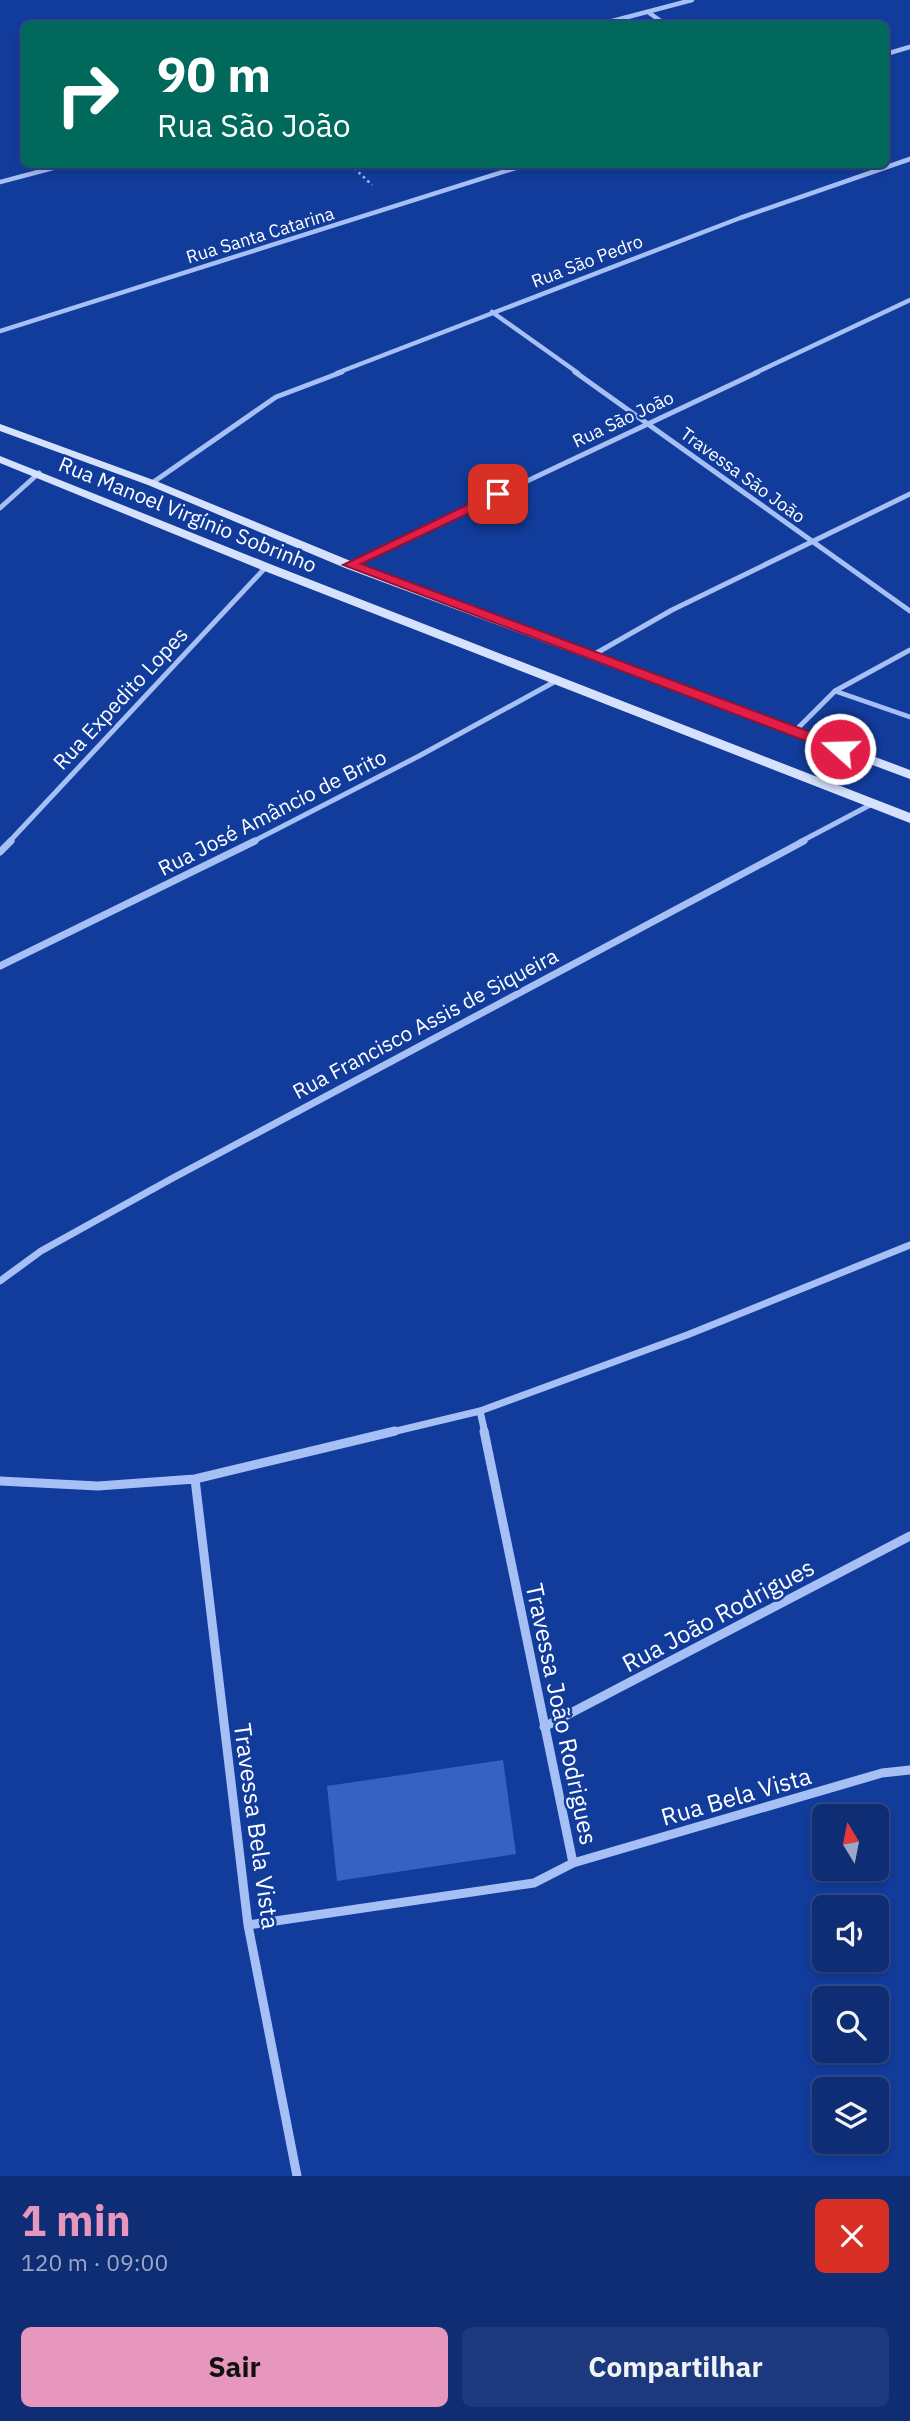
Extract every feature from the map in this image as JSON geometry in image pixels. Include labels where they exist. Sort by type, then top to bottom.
[{"type":"main road","name":"Rua Manoel Virgínio Sobrinho","points":[[0,427],[152,483],[349,565],[910,775]]},
{"type":"main road","name":"Rua Manoel Virgínio Sobrinho","points":[[0,459],[266,567],[910,818]]},
{"type":"street","points":[[613,21],[692,0]]},
{"type":"street","points":[[649,12],[661,21]]},
{"type":"street","points":[[889,53],[910,47]]},
{"type":"street","name":"Rua São Pedro","points":[[889,166],[910,159]]},
{"type":"street","points":[[0,182],[53,168]]},
{"type":"street","name":"Rua Santa Catarina","points":[[0,331],[515,168]]},
{"type":"street","name":"Rua São Pedro","points":[[152,483],[276,397],[740,218],[884,168]]},
{"type":"street","name":"Rua São João","points":[[349,565],[910,300]]},
{"type":"street","name":"Travessa São João","points":[[492,312],[910,611]]},
{"type":"street","points":[[0,508],[39,473]]},
{"type":"street","points":[[593,655],[672,610],[910,494]]},
{"type":"street","name":"Rua Expedito Lopes","points":[[0,852],[266,567]]},
{"type":"street","points":[[794,732],[835,691],[910,650]]},
{"type":"street","name":"Rua José Amâncio de Brito","points":[[0,966],[365,784],[556,681]]},
{"type":"street","name":"Rua Francisco Assis de Siqueira","points":[[0,1281],[41,1251],[171,1179],[873,804]]},
{"type":"street","points":[[0,1481],[98,1486],[195,1479],[480,1411],[687,1335],[910,1245]]},
{"type":"street","name":"Travessa João Rodrigues","points":[[248,1925],[534,1883],[573,1863],[480,1411]]},
{"type":"street","name":"Travessa Bela Vista","points":[[195,1479],[248,1925],[297,2176]]},
{"type":"street","name":"Rua João Rodrigues","points":[[544,1727],[910,1536]]},
{"type":"street","name":"Rua Bela Vista","points":[[573,1863],[882,1773],[910,1770]]},
{"type":"lane","points":[[835,691],[910,717]]},
{"type":"building","points":[[503,1760],[516,1854],[337,1881],[327,1786]]},
{"type":"route","points":[[498,494],[349,565],[840,749]]}]
